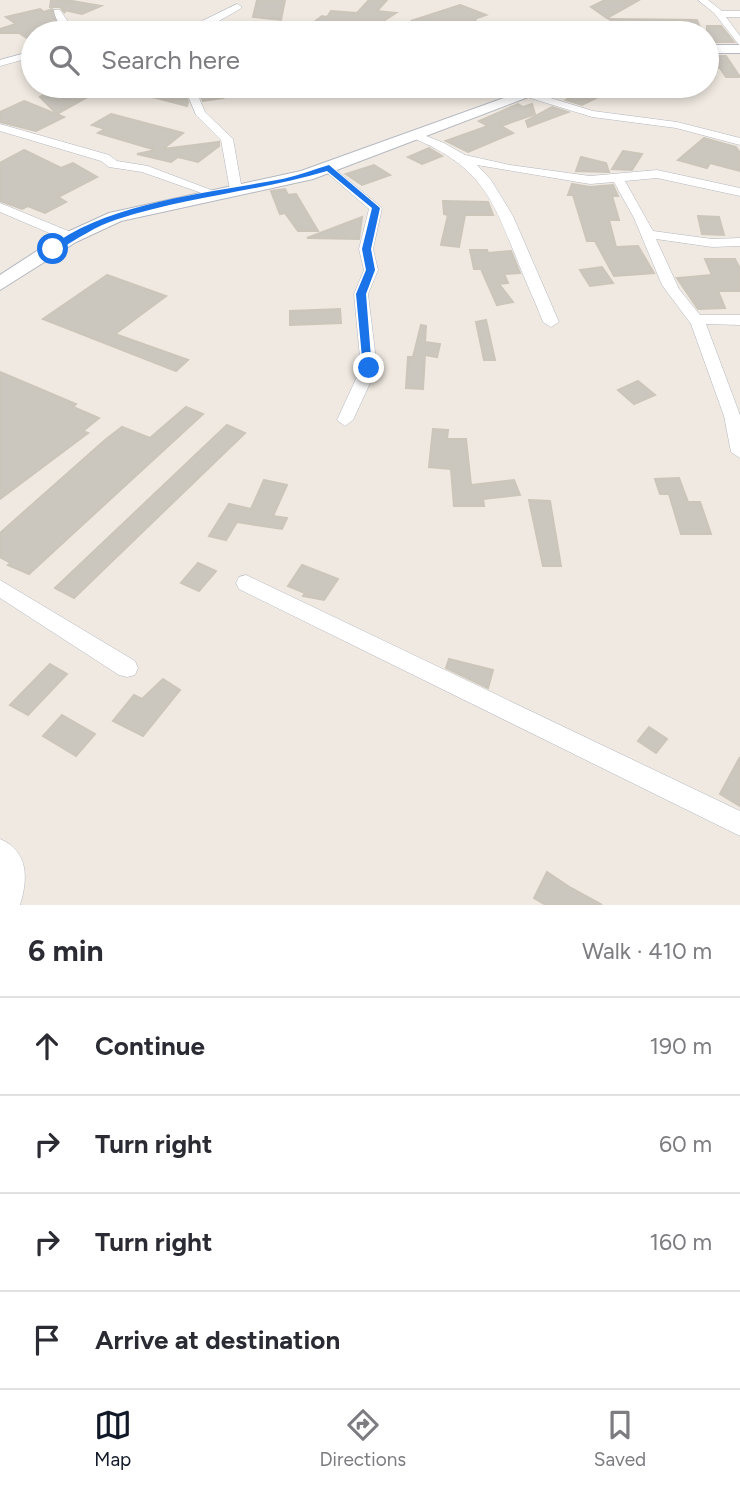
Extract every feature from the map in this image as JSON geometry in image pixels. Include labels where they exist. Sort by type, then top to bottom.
[{"type":"street","points":[[702,0],[719,14],[740,43]]},
{"type":"street","points":[[209,21],[237,7]]},
{"type":"street","points":[[57,12],[63,21]]},
{"type":"street","points":[[719,14],[740,14]]},
{"type":"street","points":[[719,49],[740,49]]},
{"type":"street","points":[[0,63],[21,57]]},
{"type":"street","points":[[194,98],[200,113],[227,139],[236,190]]},
{"type":"street","points":[[0,284],[73,238],[112,218],[213,192],[281,182],[329,168],[398,139],[417,136],[523,98]]},
{"type":"street","points":[[541,98],[592,114],[677,125],[740,142]]},
{"type":"street","points":[[0,127],[105,158],[113,164],[144,169],[213,192]]},
{"type":"street","points":[[417,136],[450,149],[492,187],[502,204],[551,322]]},
{"type":"street","points":[[461,158],[590,180],[657,174],[740,192]]},
{"type":"street","points":[[329,168],[376,208],[366,249],[371,270],[361,294],[369,368],[345,420]]},
{"type":"street","points":[[618,179],[635,202],[646,234],[652,241],[674,295],[696,319],[739,441]]},
{"type":"street","points":[[0,207],[73,238]]},
{"type":"street","points":[[646,234],[712,243],[740,242]]},
{"type":"street","points":[[696,319],[740,320]]},
{"type":"street","points":[[246,583],[740,824]]},
{"type":"street","points":[[0,588],[127,668]]},
{"type":"street","points":[[0,850],[6,854],[14,870],[7,905]]},
{"type":"building","points":[[51,0],[101,6],[82,14],[64,10],[65,13],[60,7],[50,7]]},
{"type":"building","points":[[257,0],[285,0],[281,20],[253,17]]},
{"type":"building","points":[[369,0],[387,0],[377,11],[396,13],[383,21],[316,21],[322,16],[327,17],[331,11],[357,13]]},
{"type":"building","points":[[605,0],[639,0],[607,18],[591,7]]},
{"type":"building","points":[[460,5],[486,15],[475,21],[411,21]]},
{"type":"building","points":[[52,9],[56,21],[21,21],[21,34],[0,33],[0,29],[16,24],[6,17]]},
{"type":"building","points":[[609,19],[697,21],[612,21]]},
{"type":"building","points":[[719,26],[721,26],[734,42],[719,42]]},
{"type":"building","points":[[719,56],[726,56],[740,77],[726,77],[720,68]]},
{"type":"building","points":[[41,98],[86,98],[57,114]]},
{"type":"building","points":[[156,98],[186,98],[187,106]]},
{"type":"building","points":[[202,98],[223,98],[203,101]]},
{"type":"building","points":[[569,98],[596,98],[582,105],[566,100]]},
{"type":"building","points":[[24,101],[64,117],[36,131],[0,122],[0,112]]},
{"type":"building","points":[[518,104],[523,107],[532,104],[535,114],[501,126],[513,133],[468,152],[446,141],[488,126],[479,121]]},
{"type":"building","points":[[552,107],[568,112],[528,127],[526,121]]},
{"type":"building","points":[[111,114],[183,133],[163,149],[219,142],[219,146],[198,162],[178,157],[171,162],[137,154],[156,150],[98,133],[105,129],[92,125]]},
{"type":"building","points":[[704,138],[736,147],[740,153],[740,171],[710,163],[707,168],[678,160]]},
{"type":"building","points":[[429,148],[442,156],[422,164],[408,157]]},
{"type":"building","points":[[24,150],[61,168],[73,163],[97,177],[58,197],[66,202],[45,213],[28,206],[22,209],[0,201],[0,163]]},
{"type":"building","points":[[623,151],[642,154],[632,170],[612,169]]},
{"type":"building","points":[[581,157],[606,163],[609,172],[576,171]]},
{"type":"building","points":[[374,165],[390,175],[362,185],[346,174]]},
{"type":"building","points":[[572,184],[590,187],[613,185],[618,196],[612,196],[619,220],[609,220],[616,247],[638,246],[654,273],[614,276],[595,241],[587,241],[573,195],[568,195]]},
{"type":"building","points":[[285,189],[288,195],[296,194],[318,231],[298,231],[285,213],[280,214],[271,191]]},
{"type":"building","points":[[443,201],[488,202],[493,215],[465,215],[459,247],[441,245],[448,215],[444,214]]},
{"type":"building","points":[[698,216],[719,217],[724,235],[702,234]]},
{"type":"building","points":[[362,217],[359,239],[307,238]]},
{"type":"building","points":[[470,250],[487,250],[488,253],[511,251],[520,273],[504,274],[508,283],[499,284],[513,302],[497,305],[481,269],[474,269]]},
{"type":"building","points":[[705,259],[735,259],[740,269],[740,291],[718,291],[725,308],[698,309],[677,278],[712,275]]},
{"type":"building","points":[[602,267],[613,283],[590,286],[580,270]]},
{"type":"building","points":[[107,275],[166,296],[115,334],[188,360],[176,371],[43,319]]},
{"type":"building","points":[[340,309],[341,323],[290,325],[290,311]]},
{"type":"building","points":[[486,320],[495,360],[484,360],[476,322]]},
{"type":"building","points":[[421,325],[426,326],[425,342],[440,344],[437,357],[425,355],[423,389],[406,388],[408,357],[413,357]]},
{"type":"building","points":[[0,372],[76,404],[73,407],[99,418],[83,431],[88,433],[0,499]]},
{"type":"building","points":[[638,381],[655,395],[634,404],[618,390]]},
{"type":"building","points":[[186,407],[203,414],[29,574],[8,565],[11,563],[0,557],[0,533],[105,440],[122,427],[150,438]]},
{"type":"building","points":[[227,425],[245,433],[74,598],[55,588]]},
{"type":"building","points":[[433,429],[448,430],[447,439],[466,439],[471,485],[514,480],[520,495],[483,499],[484,506],[454,506],[451,469],[429,467]]},
{"type":"building","points":[[679,478],[688,502],[700,502],[711,534],[681,534],[669,494],[660,494],[655,479]]},
{"type":"building","points":[[264,480],[287,485],[273,516],[287,518],[282,529],[237,522],[226,540],[209,536],[229,504],[251,509]]},
{"type":"building","points":[[529,500],[550,501],[561,566],[543,566]]},
{"type":"building","points":[[198,563],[216,571],[199,591],[181,583]]},
{"type":"building","points":[[302,565],[338,579],[324,600],[303,596],[305,593],[288,586]]},
{"type":"building","points":[[449,659],[493,670],[488,688],[446,668]]},
{"type":"building","points":[[50,664],[67,674],[28,715],[10,705]]},
{"type":"building","points":[[163,679],[180,690],[143,736],[113,721],[134,695],[142,699]]},
{"type":"building","points":[[62,715],[95,734],[76,756],[43,736]]},
{"type":"building","points":[[649,727],[667,739],[656,753],[638,741]]},
{"type":"building","points":[[740,757],[740,806],[720,794]]},
{"type":"building","points":[[547,872],[602,905],[546,905],[534,898]]},
{"type":"route","points":[[53,249],[112,218],[213,192],[281,182],[329,168],[376,208],[366,249],[371,270],[361,294],[369,368]]}]
